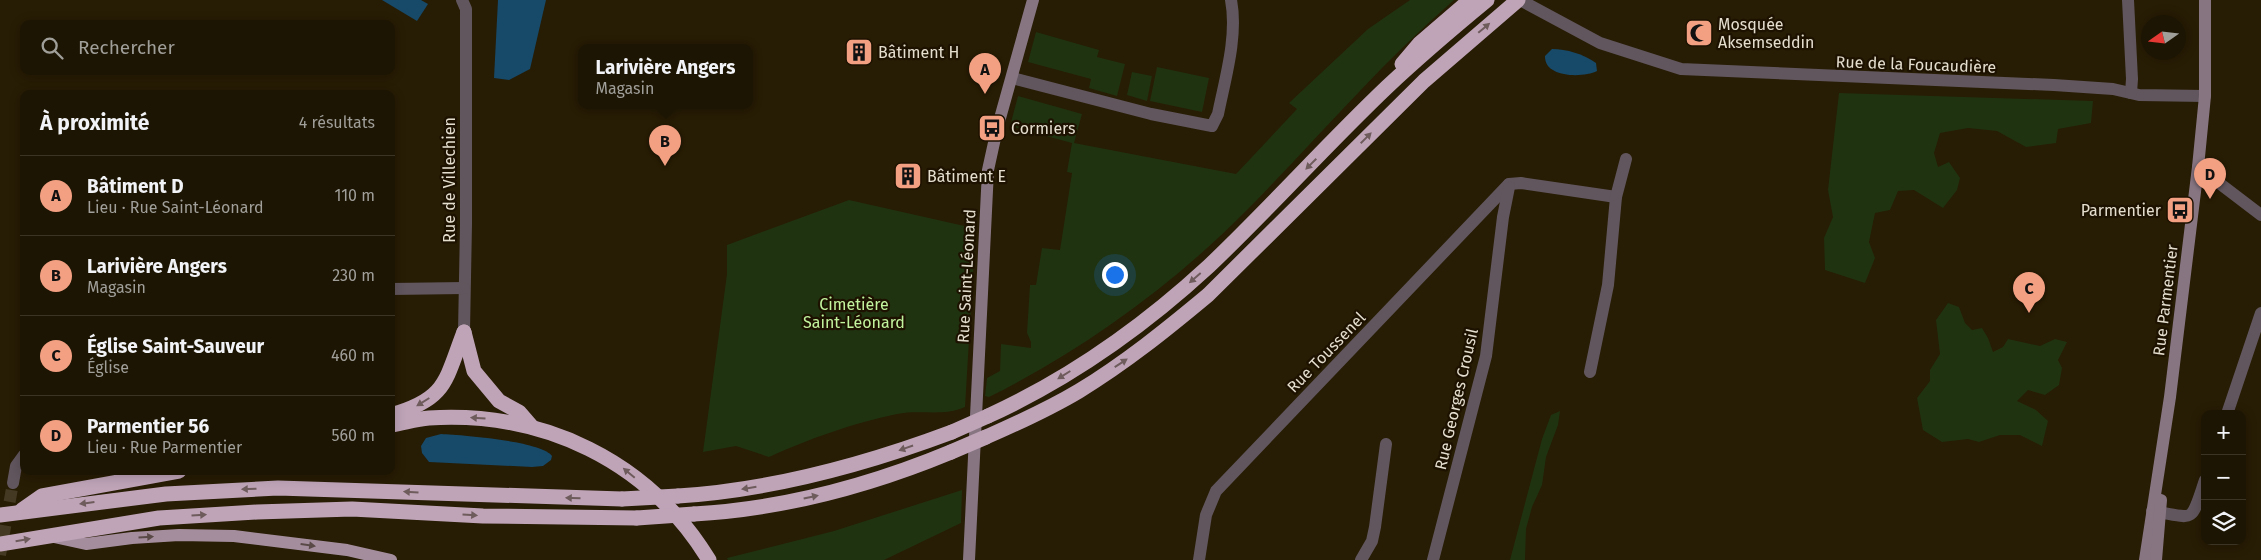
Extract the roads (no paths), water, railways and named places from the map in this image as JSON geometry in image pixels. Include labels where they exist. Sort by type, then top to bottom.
[{"type":"highway","points":[[1336,139],[1419,44],[1470,0]]},
{"type":"highway","points":[[0,515],[166,494],[278,488],[622,499],[678,496],[788,481],[881,457],[952,432],[1031,395],[1065,375],[1152,314],[1207,267],[1387,87],[1487,0]]},
{"type":"highway","points":[[0,544],[158,518],[257,512],[352,510],[483,516],[637,518],[694,514],[763,507],[818,496],[893,474],[986,437],[1078,392],[1128,359],[1187,312],[1250,254],[1424,81],[1516,2]]},
{"type":"highway","points":[[395,414],[421,404],[440,390],[450,372],[464,332]]},
{"type":"highway","points":[[464,332],[474,371],[499,401],[519,412],[532,427]]},
{"type":"highway","points":[[395,424],[426,418],[459,418],[509,422],[560,435],[589,448],[623,468],[653,493],[681,522],[709,560]]},
{"type":"highway","points":[[20,512],[42,496],[157,475]]},
{"type":"main road","points":[[46,535],[86,544],[170,535],[234,536],[338,549],[390,560]]},
{"type":"street","name":"Rue de Villechien","points":[[462,0],[466,19],[464,332]]},
{"type":"street","name":"Rue Saint-Léonard","points":[[969,560],[988,170],[997,129],[1033,0]]},
{"type":"street","points":[[1012,78],[1135,110],[1212,126],[1218,114],[1232,36],[1233,11],[1231,0]]},
{"type":"street","points":[[2128,0],[2131,93]]},
{"type":"street","name":"Rue Parmentier","points":[[2145,560],[2164,466],[2162,453],[2198,167],[2205,96],[2205,0]]},
{"type":"street","name":"Rue de la Foucaudière","points":[[1516,2],[1600,43],[1681,69],[2054,85],[2113,89],[2131,93],[2205,96]]},
{"type":"street","points":[[1590,372],[1608,285],[1616,197],[1626,159]]},
{"type":"street","points":[[2198,167],[2261,215]]},
{"type":"street","points":[[1510,184],[1521,182],[1616,197]]},
{"type":"street","name":"Rue Toussenel","points":[[1199,560],[1206,515],[1216,491],[1510,184]]},
{"type":"street","name":"Rue Georges Crousil","points":[[1432,560],[1486,356],[1503,217],[1510,184]]},
{"type":"street","points":[[395,289],[464,288]]},
{"type":"street","points":[[2228,410],[2261,313]]},
{"type":"street","points":[[1361,560],[1372,541],[1386,444]]},
{"type":"street","points":[[13,483],[16,466],[20,460]]},
{"type":"street","points":[[2156,512],[2184,517],[2190,516],[2195,510],[2201,492]]},
{"type":"street","name":"Rue Parmentier","points":[[2156,512],[2156,560]]},
{"type":"water","points":[[382,0],[421,0],[428,4],[417,21]]},
{"type":"water","points":[[498,0],[546,0],[530,69],[509,80],[494,78]]},
{"type":"water","points":[[1552,49],[1569,51],[1586,57],[1596,63],[1597,71],[1583,75],[1557,72],[1546,63],[1545,56]]},
{"type":"water","points":[[441,434],[482,437],[533,446],[552,456],[551,460],[543,466],[532,467],[429,462],[422,453],[421,446],[426,438]]},
{"type":"tunnel","points":[[0,555],[13,483]]},
{"type":"place","name":"Mosquée Aksemseddin","points":[[1699,33]]},
{"type":"place","name":"Bâtiment H","points":[[859,52]]},
{"type":"place","name":"Bâtiment D","points":[[985,94]]},
{"type":"place","name":"Cormiers","points":[[992,128]]},
{"type":"place","name":"Larivière Angers","points":[[665,166]]},
{"type":"place","name":"Bâtiment E","points":[[908,176]]},
{"type":"place","name":"Parmentier 56","points":[[2210,199]]},
{"type":"place","name":"Parmentier","points":[[2180,210]]},
{"type":"place","name":"Église Saint-Sauveur","points":[[2029,313]]},
{"type":"park label","name":"Cimetière Saint-Léonard","points":[[854,313]]}]
